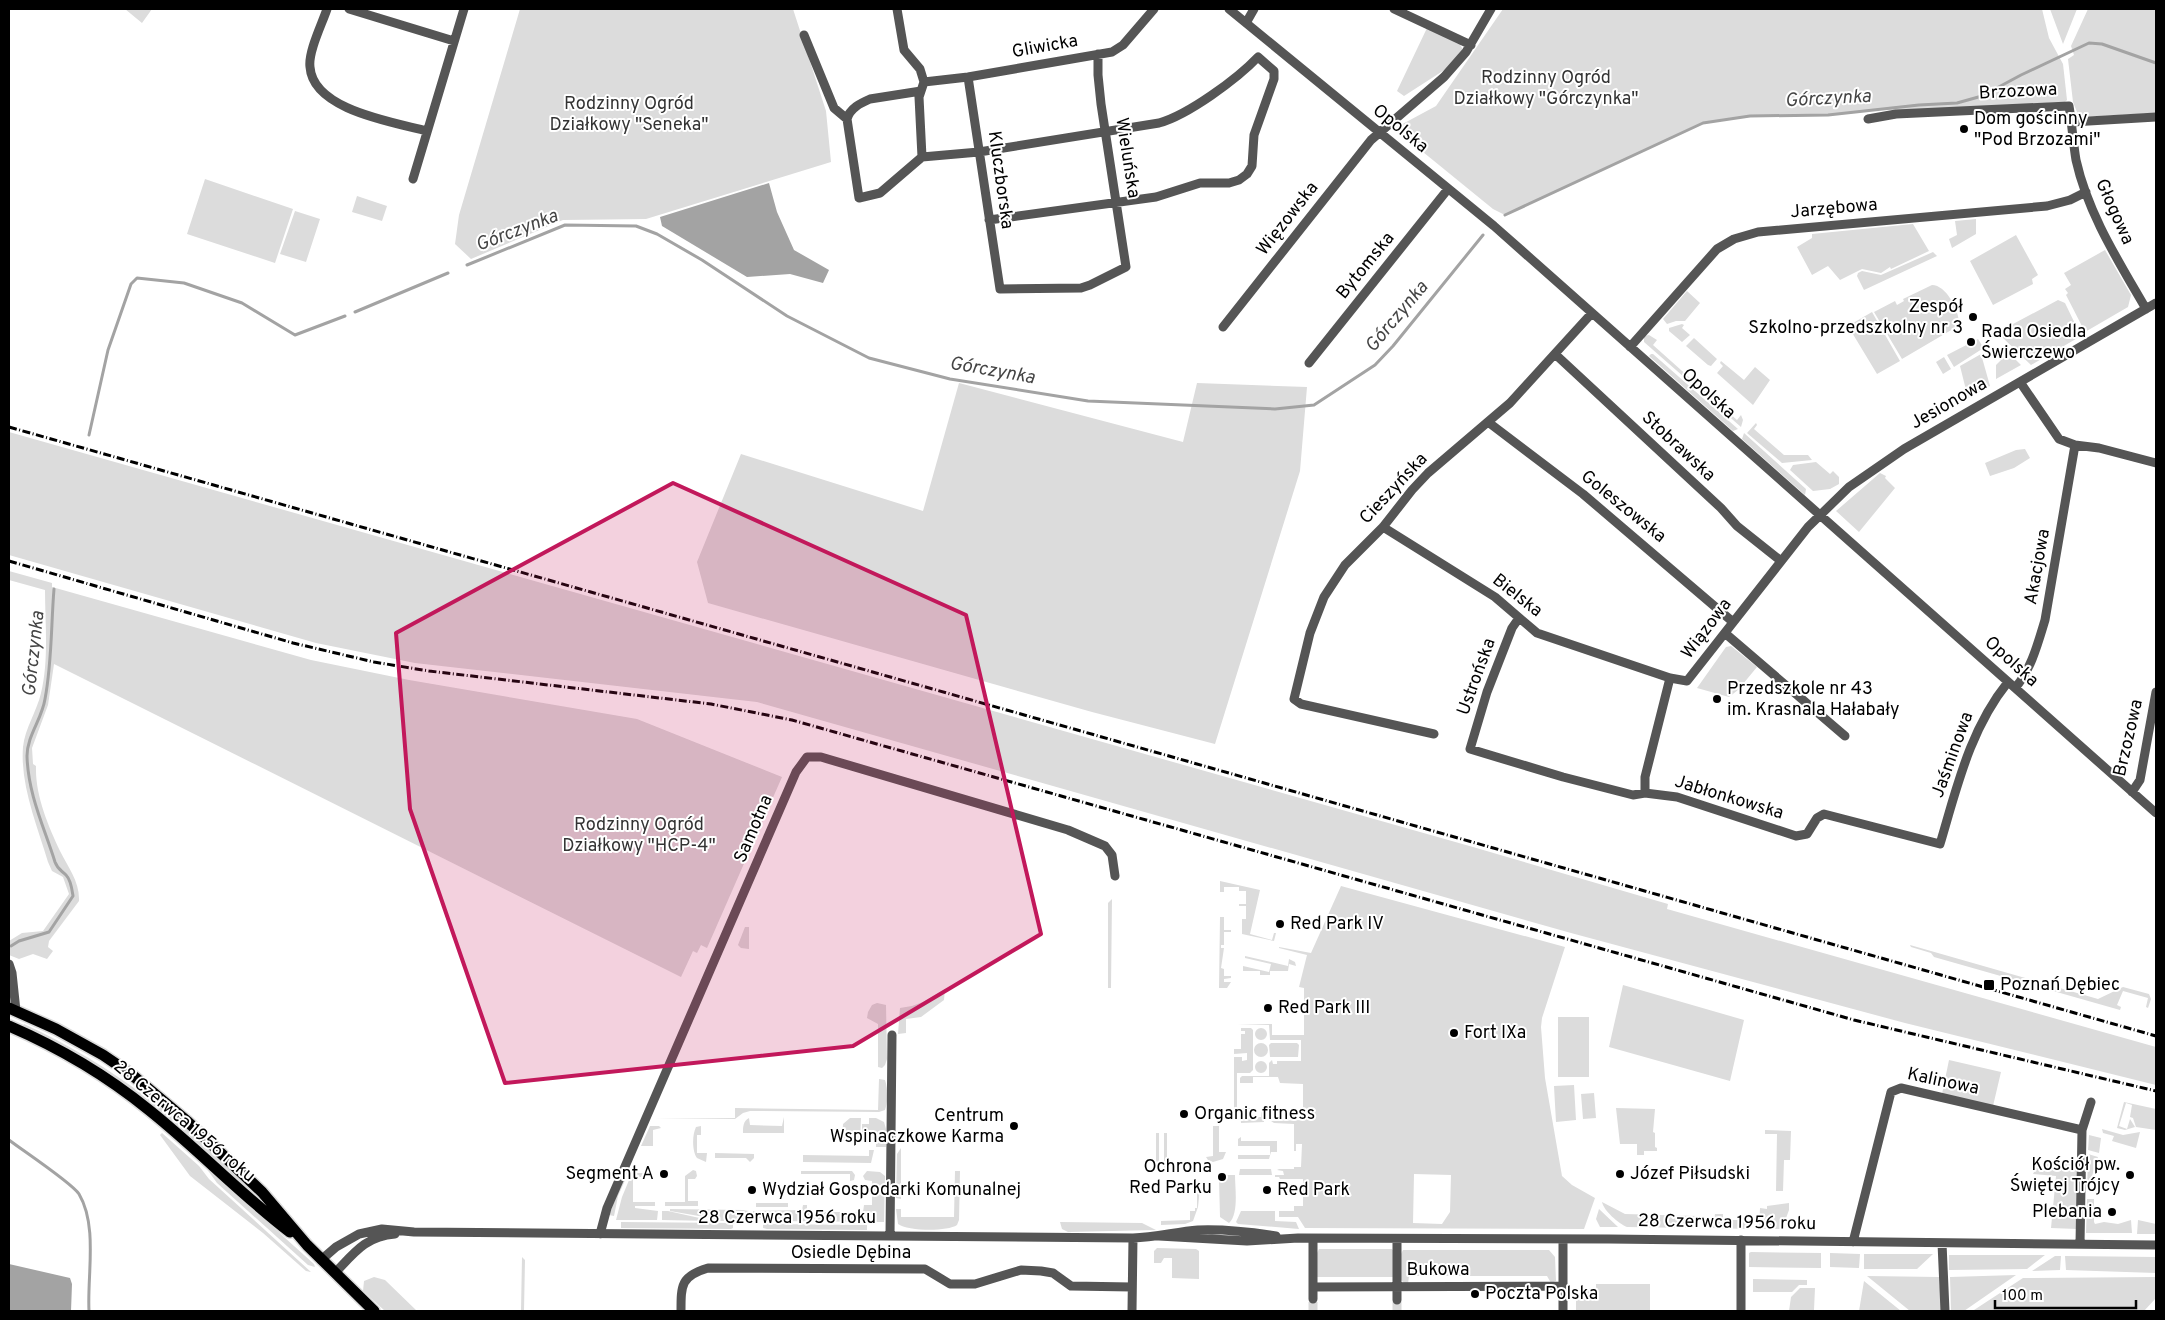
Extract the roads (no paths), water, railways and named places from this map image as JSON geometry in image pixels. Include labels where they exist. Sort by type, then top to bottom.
[{"type":"main road","points":[[9,1026],[12,1009]]},
{"type":"main road","name":"28 Czerwca 1956 roku","points":[[12,1009],[82,1042],[131,1074],[239,1168],[304,1242],[335,1273]]},
{"type":"main road","name":"28 Czerwca 1956 roku","points":[[9,1026],[59,1049],[100,1073],[149,1110],[254,1204],[304,1242]]},
{"type":"main road","points":[[335,1273],[374,1311]]},
{"type":"street","points":[[327,9],[310,59],[314,82],[320,90],[331,100],[348,108],[427,131]]},
{"type":"street","points":[[349,9],[454,41]]},
{"type":"street","points":[[413,179],[464,9]]},
{"type":"street","points":[[897,9],[904,50],[920,70],[924,82],[919,97],[922,157]]},
{"type":"street","name":"Gliwicka","points":[[924,82],[968,77],[1117,50],[1154,9]]},
{"type":"street","name":"Opolska","points":[[1229,9],[1448,189],[1592,313],[2156,813]]},
{"type":"street","points":[[1246,23],[1254,9]]},
{"type":"street","points":[[1394,9],[1471,45]]},
{"type":"street","name":"Więzowska","points":[[1223,327],[1365,148],[1444,77],[1471,45],[1491,9]]},
{"type":"street","points":[[804,35],[834,108],[847,119]]},
{"type":"street","name":"Wieluńska","points":[[1000,289],[1080,288],[1095,283],[1126,266],[1098,75],[1098,54]]},
{"type":"street","points":[[921,91],[870,99],[854,108],[847,119],[858,198],[880,193],[922,157],[979,152],[1106,130],[1159,123],[1182,114],[1207,98],[1258,57],[1275,74],[1254,135],[1252,166],[1244,178],[1229,182],[1200,183],[1166,194],[1118,203],[989,220]]},
{"type":"street","name":"Kluczborska","points":[[968,77],[1000,289]]},
{"type":"street","name":"Brzozowa","points":[[1868,119],[1896,114],[2069,106],[2072,122],[2156,117]]},
{"type":"street","name":"Głogowa","points":[[2072,122],[2076,160],[2086,192],[2107,240],[2146,309]]},
{"type":"street","name":"Bytomska","points":[[1309,363],[1448,189]]},
{"type":"street","name":"Jarzębowa","points":[[1630,347],[1713,254],[1726,243],[1744,235],[1758,232],[2047,206],[2070,200],[2086,192]]},
{"type":"street","name":"Jesionowa","points":[[1819,514],[1874,468],[2156,303]]},
{"type":"street","name":"Cieszyńska","points":[[1434,734],[1301,704],[1294,699],[1310,633],[1324,597],[1345,565],[1383,527],[1428,473],[1510,403],[1592,313]]},
{"type":"street","name":"Stobrawska","points":[[1555,354],[1721,508],[1737,526],[1781,562]]},
{"type":"street","points":[[2020,382],[2059,439],[2075,445],[2099,448],[2156,463]]},
{"type":"street","name":"Goleszowska","points":[[1488,422],[1582,494],[1734,622]]},
{"type":"street","name":"Akacjowa","points":[[2011,685],[2022,679],[2039,642],[2045,620],[2075,445]]},
{"type":"street","name":"Wiązowa","points":[[1670,678],[1687,681],[1819,514]]},
{"type":"street","name":"Bielska","points":[[1383,527],[1495,597],[1538,633],[1670,678]]},
{"type":"street","name":"Ustrońska","points":[[1470,749],[1487,692],[1512,628],[1520,618]]},
{"type":"street","points":[[1726,634],[1845,736]]},
{"type":"street","points":[[1645,793],[1645,777],[1670,678]]},
{"type":"street","name":"Jaśminowa","points":[[1940,844],[1974,736],[1985,713],[2011,685]]},
{"type":"street","name":"Brzozowa","points":[[2132,792],[2140,780],[2156,692]]},
{"type":"street","name":"Jabłonkowska","points":[[1470,749],[1562,777],[1633,794],[1645,793],[1677,797],[1796,836],[1807,834],[1817,818],[1824,814],[1940,844]]},
{"type":"street","name":"Samotna","points":[[600,1234],[607,1208],[658,1088],[796,772],[800,764],[807,757],[821,757],[1068,830],[1105,846],[1112,855],[1115,876]]},
{"type":"street","points":[[9,964],[12,1009]]},
{"type":"street","points":[[890,1236],[892,1035]]},
{"type":"street","name":"Kalinowa","points":[[1852,1242],[1890,1092],[1895,1089],[1902,1088],[2082,1130]]},
{"type":"street","points":[[2080,1244],[2082,1130],[2091,1102]]},
{"type":"street","name":"28 Czerwca 1956 roku","points":[[321,1260],[336,1247],[362,1232],[379,1229],[414,1232],[1133,1238],[1199,1230],[1247,1232],[1313,1239],[1741,1240],[2156,1245]]},
{"type":"street","name":"28 Czerwca 1956 roku","points":[[335,1273],[371,1239],[388,1234],[414,1232]]},
{"type":"street","points":[[1132,1311],[1133,1238]]},
{"type":"street","points":[[1313,1239],[1313,1299]]},
{"type":"street","points":[[1397,1239],[1397,1300]]},
{"type":"street","points":[[1563,1239],[1563,1311]]},
{"type":"street","points":[[1741,1240],[1741,1311]]},
{"type":"street","points":[[1942,1243],[1945,1311]]},
{"type":"street","name":"Osiedle Dębina","points":[[681,1311],[681,1292],[685,1281],[693,1272],[708,1268],[925,1269],[950,1284],[974,1284],[1021,1270],[1053,1273],[1071,1286],[1132,1287]]},
{"type":"street","name":"Bukowa","points":[[1313,1287],[1563,1286]]},
{"type":"waterway","name":"Górczynka","points":[[1505,215],[1703,123],[1750,116],[1828,115],[1919,105],[1957,103],[1982,96],[2021,75],[2089,43],[2102,44],[2156,63]]},
{"type":"waterway","name":"Górczynka","points":[[467,265],[565,225],[636,226],[657,234],[702,260],[787,316],[869,358],[950,379],[1088,401],[1275,409],[1314,405],[1375,365],[1393,346],[1483,235]]},
{"type":"waterway","name":"Górczynka","points":[[355,312],[448,273]]},
{"type":"waterway","name":"Górczynka","points":[[89,435],[108,350],[131,284],[137,278],[184,283],[242,303],[295,335],[345,316]]},
{"type":"waterway","name":"Górczynka","points":[[11,946],[19,941],[49,932],[73,896],[69,879],[55,862],[37,810],[30,784],[27,756],[29,741],[41,714],[47,685],[54,589]]},
{"type":"waterway","name":"Górczynka","points":[[9,1140],[57,1175],[79,1194],[85,1207],[90,1236],[89,1311]]},
{"type":"tunnel","points":[[1313,1299],[1313,1311]]},
{"type":"tunnel","points":[[1397,1300],[1397,1311]]},
{"type":"railway","points":[[9,427],[2156,1036]]},
{"type":"railway","points":[[9,561],[293,643],[374,662],[429,671],[711,704],[792,720],[1854,1020],[2156,1091]]},
{"type":"place","name":"Dom gościnny \"Pod Brzozami\"","points":[[1964,129]]},
{"type":"place","name":"Zespół Szkolno-przedszkolny nr 3","points":[[1973,317]]},
{"type":"place","name":"Rada Osiedla Świerczewo","points":[[1971,342]]},
{"type":"place","name":"Przedszkole nr 43 im. Krasnala Hałabały","points":[[1717,699]]},
{"type":"place","name":"Red Park IV","points":[[1280,924]]},
{"type":"place","name":"Poznań Dębiec","points":[[1989,985]]},
{"type":"place","name":"Red Park III","points":[[1268,1008]]},
{"type":"place","name":"Fort IXa","points":[[1454,1033]]},
{"type":"place","name":"Organic fitness","points":[[1184,1114]]},
{"type":"place","name":"Centrum Wspinaczkowe Karma","points":[[1014,1126]]},
{"type":"place","name":"Segment A","points":[[664,1174]]},
{"type":"place","name":"Józef Piłsudski","points":[[1620,1174]]},
{"type":"place","name":"Kościół pw. Świętej Trójcy","points":[[2130,1175]]},
{"type":"place","name":"Ochrona Red Parku","points":[[1222,1177]]},
{"type":"place","name":"Wydział Gospodarki Komunalnej","points":[[752,1190]]},
{"type":"place","name":"Red Park","points":[[1267,1190]]},
{"type":"place","name":"Plebania","points":[[2112,1212]]},
{"type":"place","name":"Poczta Polska","points":[[1475,1294]]},
{"type":"park label","name":"Rodzinny Ogród Działkowy \"Górczynka\"","points":[[1546,88]]},
{"type":"park label","name":"Rodzinny Ogród Działkowy \"Seneka\"","points":[[629,114]]},
{"type":"park label","name":"Rodzinny Ogród Działkowy \"HCP-4\"","points":[[639,835]]}]
